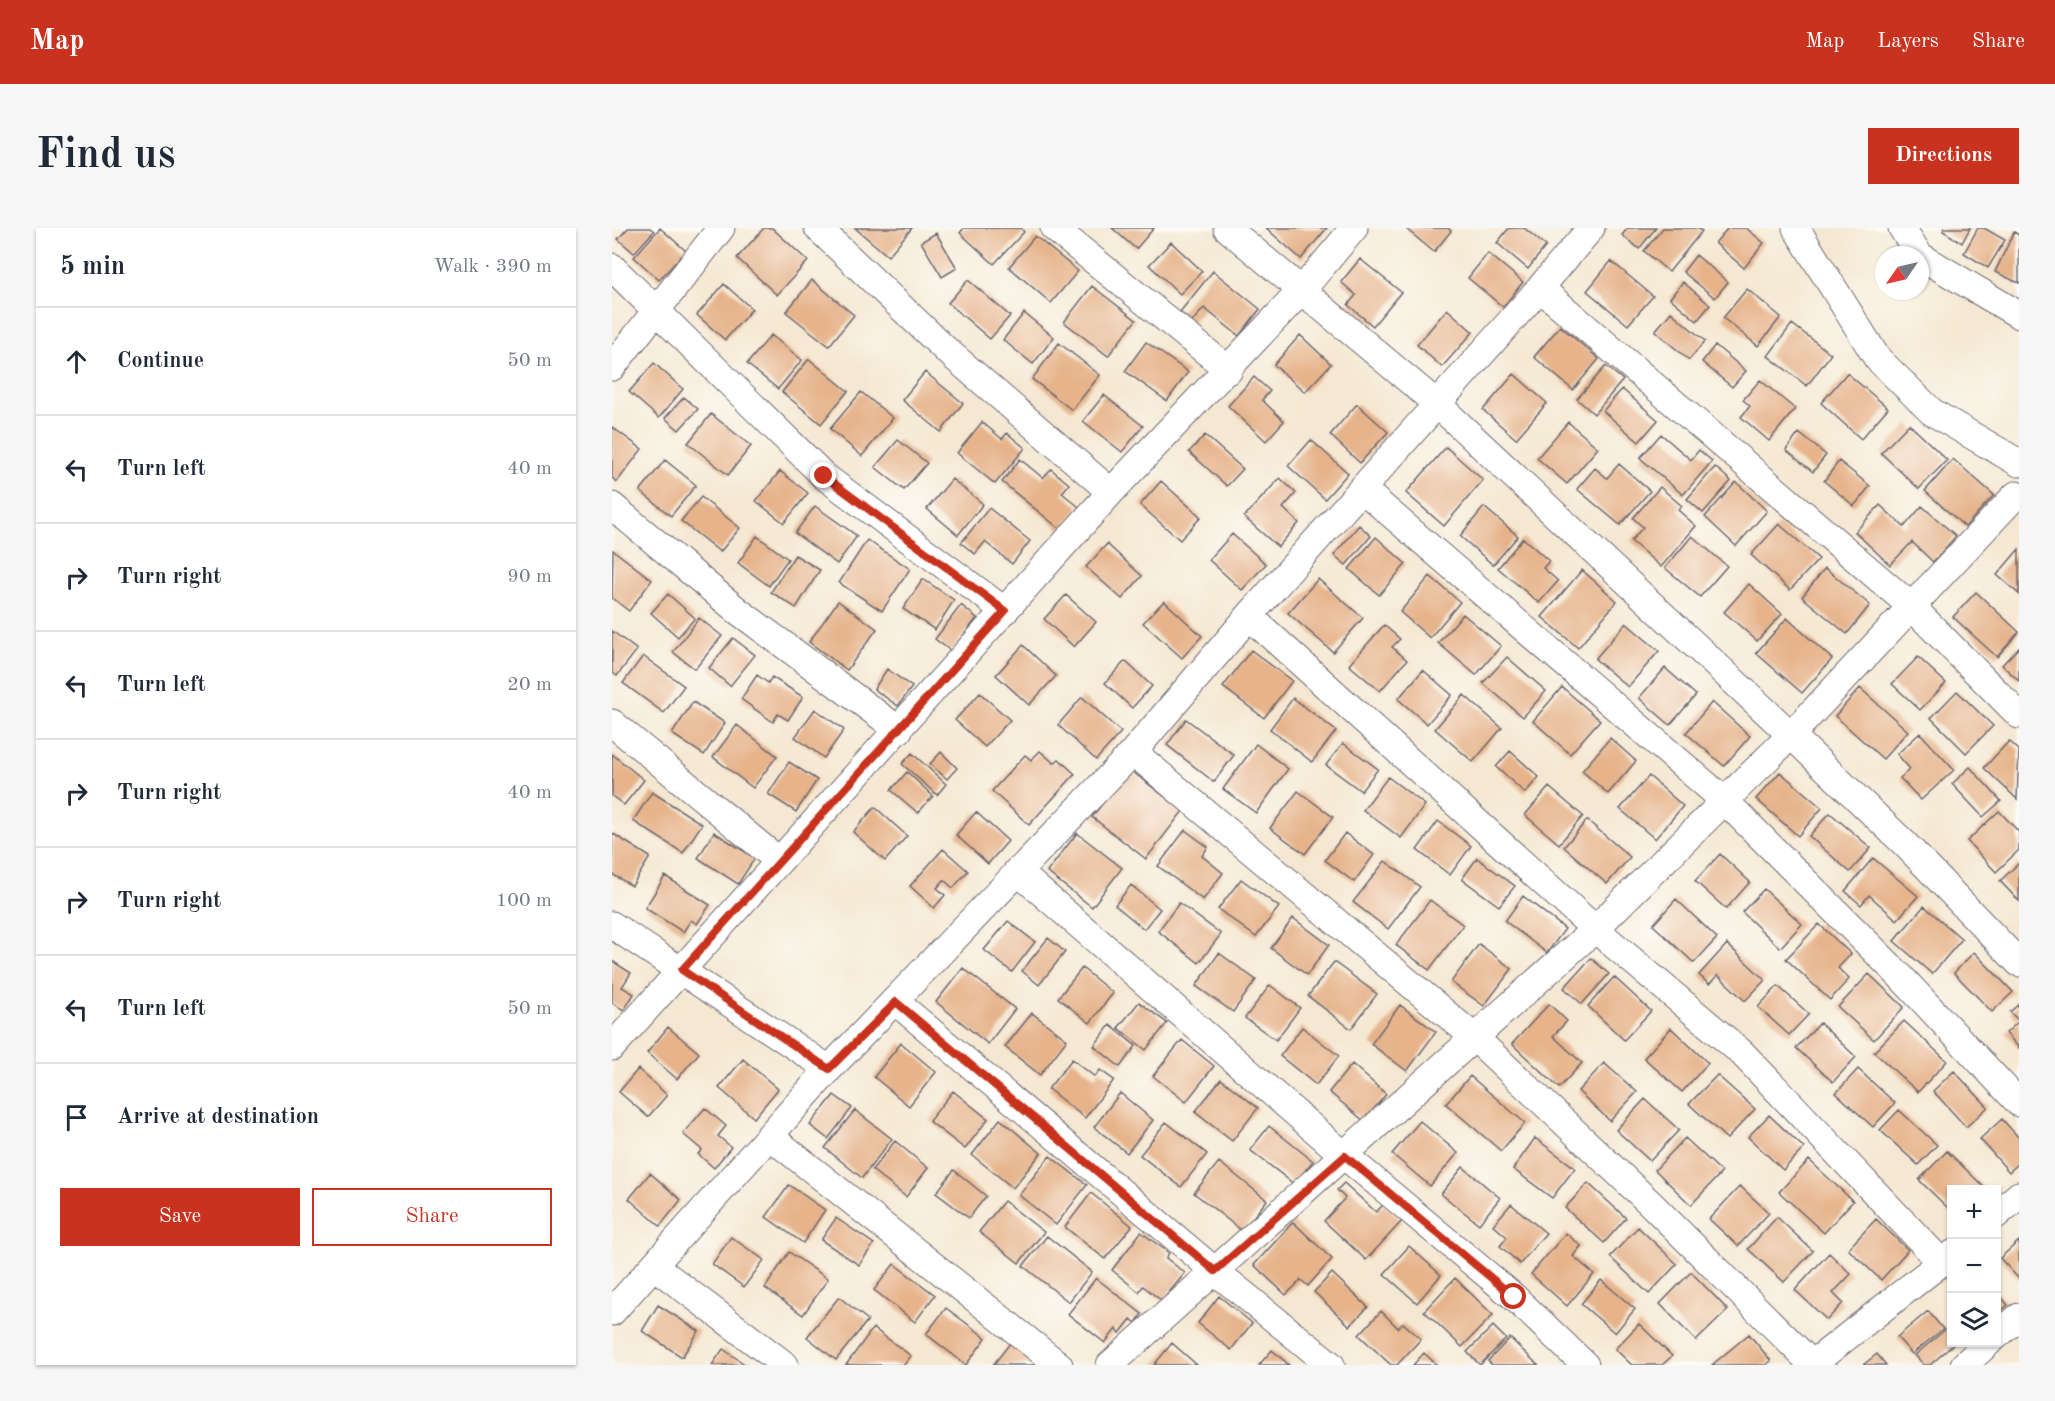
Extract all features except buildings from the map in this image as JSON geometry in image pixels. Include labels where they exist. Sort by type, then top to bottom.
[{"type":"street","points":[[612,367],[721,228]]},
{"type":"street","points":[[818,228],[945,350],[1111,492]]},
{"type":"street","points":[[1054,228],[1228,370]]},
{"type":"street","points":[[1227,228],[1436,403],[1905,844],[2019,963]]},
{"type":"street","points":[[612,1047],[1111,492],[1302,290],[1354,228]]},
{"type":"street","points":[[612,1312],[771,1137],[829,1069],[896,1002],[1017,871],[1133,752],[1249,616],[1591,228]]},
{"type":"street","points":[[1796,228],[1877,358],[1932,412],[2019,463]]},
{"type":"street","points":[[1902,228],[1914,246]]},
{"type":"street","points":[[1929,261],[2019,315]]},
{"type":"street","points":[[612,267],[824,476],[1005,611]]},
{"type":"street","points":[[1540,288],[1912,607],[2019,715]]},
{"type":"street","points":[[1362,489],[1726,802],[1900,976],[2019,1103]]},
{"type":"street","points":[[1110,1365],[1595,929],[1726,802],[2018,494]]},
{"type":"street","points":[[612,506],[738,611],[899,730]]},
{"type":"street","points":[[1133,752],[1474,1038],[1650,1203],[1811,1365],[1947,1259],[1742,1053],[1595,929],[1249,616]]},
{"type":"street","points":[[612,723],[779,861]]},
{"type":"street","points":[[1017,871],[1345,1156],[1514,1297],[1585,1365]]},
{"type":"street","points":[[612,925],[829,1069]]},
{"type":"street","points":[[896,1002],[1215,1271],[1331,1365]]},
{"type":"street","points":[[771,1137],[1059,1365]]},
{"type":"street","points":[[2001,1211],[2019,1195]]},
{"type":"street","points":[[654,1266],[785,1365]]},
{"type":"street","points":[[2001,1332],[2019,1317]]},
{"type":"street","points":[[1964,1365],[1984,1347]]},
{"type":"route","points":[[824,476],[1005,611],[682,970],[829,1069],[896,1002],[1215,1271],[1345,1156],[1514,1297]]}]
